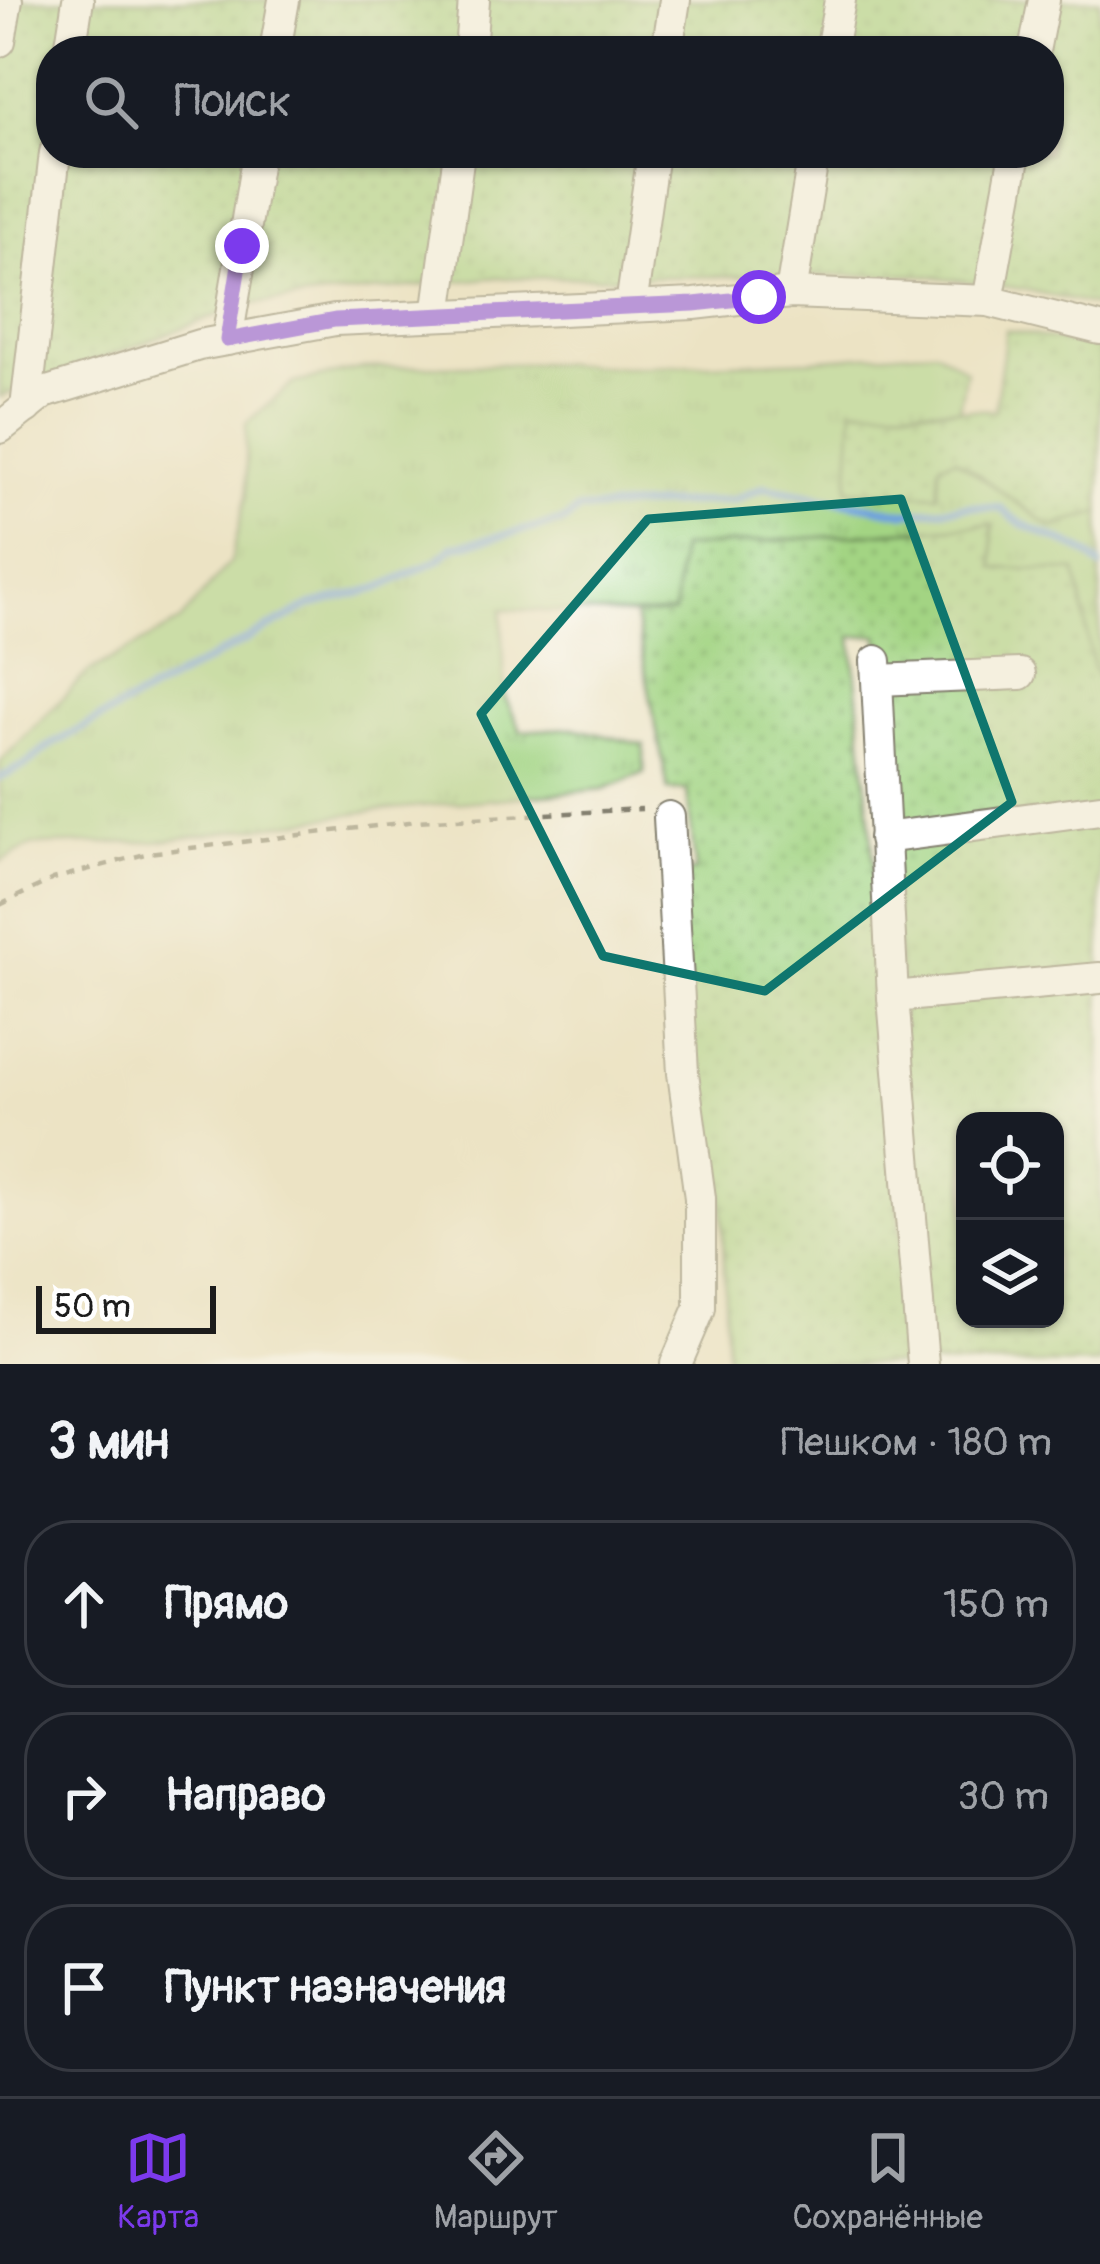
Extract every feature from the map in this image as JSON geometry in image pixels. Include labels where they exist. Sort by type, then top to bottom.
[{"type":"lane","points":[[0,41],[7,0]]},
{"type":"lane","points":[[72,36],[78,0]]},
{"type":"lane","points":[[278,36],[284,0]]},
{"type":"lane","points":[[471,36],[475,0]]},
{"type":"lane","points":[[670,36],[675,0]]},
{"type":"lane","points":[[834,36],[840,0]]},
{"type":"lane","points":[[1037,36],[1044,0]]},
{"type":"lane","points":[[26,408],[53,168]]},
{"type":"lane","points":[[227,340],[256,168]]},
{"type":"lane","points":[[437,315],[457,168]]},
{"type":"lane","points":[[631,306],[651,168]]},
{"type":"lane","points":[[791,293],[812,168]]},
{"type":"lane","points":[[988,301],[1012,168]]},
{"type":"lane","points":[[0,428],[44,393],[227,340],[335,320],[791,293],[988,301],[1100,329]]},
{"type":"lane","points":[[923,1364],[893,997],[877,670],[1020,674]]},
{"type":"lane","points":[[884,838],[1100,809]]},
{"type":"lane","points":[[669,817],[682,1073],[700,1220],[700,1308],[676,1364]]},
{"type":"lane","points":[[893,997],[1100,978]]},
{"type":"path","points":[[0,905],[53,879],[149,853],[417,820],[635,807],[669,817]]},
{"type":"highlighted area","points":[[901,499],[1012,802],[765,991],[603,956],[481,714],[648,519]]},
{"type":"green space","points":[[0,0],[1100,0],[1100,307],[1023,289],[921,275],[490,278],[244,305],[0,397]]},
{"type":"green space","points":[[1006,330],[1100,348],[1100,512],[1051,527],[955,458],[939,465],[938,495],[848,489],[853,408],[995,410]]},
{"type":"green space","points":[[936,350],[966,370],[959,409],[853,408],[939,465],[955,458],[1051,527],[1100,512],[1100,682],[1093,666],[994,568],[991,524],[681,548],[674,613],[502,609],[505,698],[521,731],[573,728],[644,745],[644,773],[603,789],[371,811],[156,842],[32,845],[0,862],[0,762],[87,673],[179,622],[231,561],[246,495],[246,423],[294,383],[363,368],[546,363],[626,367]]},
{"type":"green space","points":[[992,524],[994,568],[1076,571],[1100,682],[1100,1364],[924,1364],[878,635],[852,637],[910,1364],[727,1364],[721,1175],[703,1174],[671,875],[696,871],[687,790],[668,790],[635,615],[674,613],[680,548]]},
{"type":"waterway","points":[[0,778],[49,746],[311,605],[379,588],[440,559],[452,547],[564,521],[578,510],[734,500],[764,487],[905,513],[969,506],[1001,508],[1024,525],[1077,548],[1100,566]]},
{"type":"route","points":[[242,246],[227,340],[335,320],[759,297]]}]
